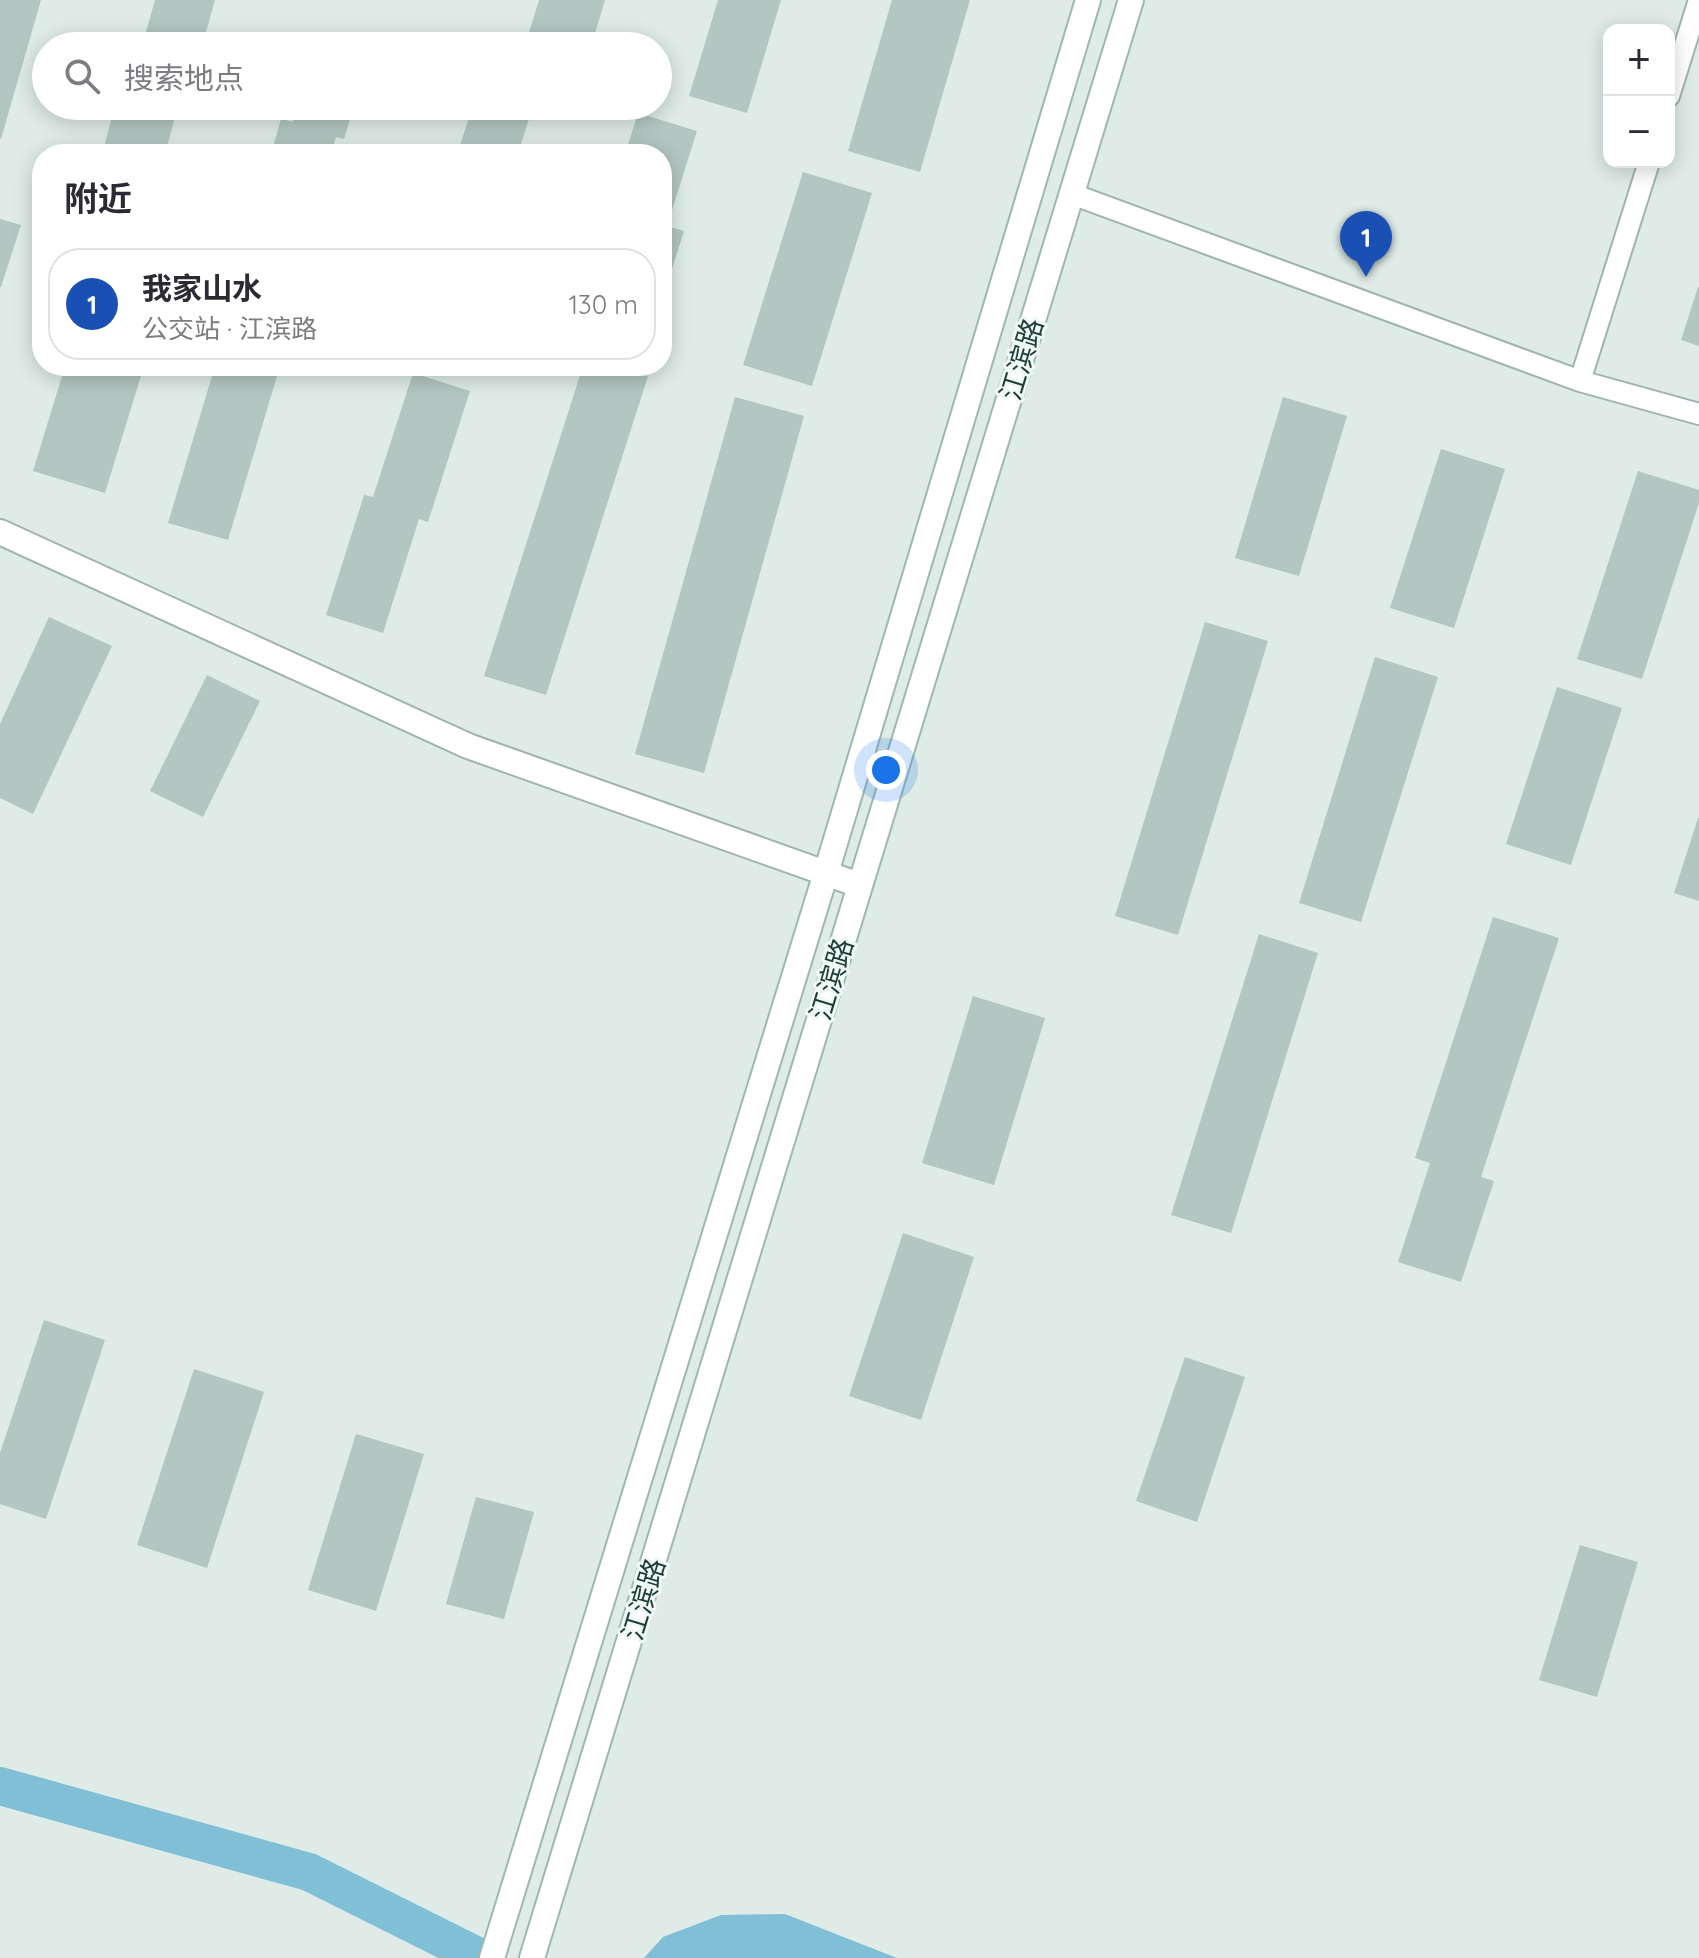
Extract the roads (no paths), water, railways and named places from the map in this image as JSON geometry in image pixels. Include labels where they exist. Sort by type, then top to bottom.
[{"type":"main road","name":"江滨路","points":[[492,1958],[826,873],[1088,0]]},
{"type":"main road","name":"江滨路","points":[[532,1958],[1131,0]]},
{"type":"main road","points":[[0,532],[468,746],[859,885]]},
{"type":"lane","points":[[1675,77],[1699,0]]},
{"type":"lane","points":[[1580,381],[1647,168]]},
{"type":"lane","points":[[1072,194],[1580,381],[1699,414]]},
{"type":"water","points":[[785,1914],[897,1958],[644,1958],[663,1937],[721,1915]]},
{"type":"waterway","points":[[0,1786],[309,1872],[481,1958]]},
{"type":"place","name":"我家山水","points":[[1366,277]]}]
